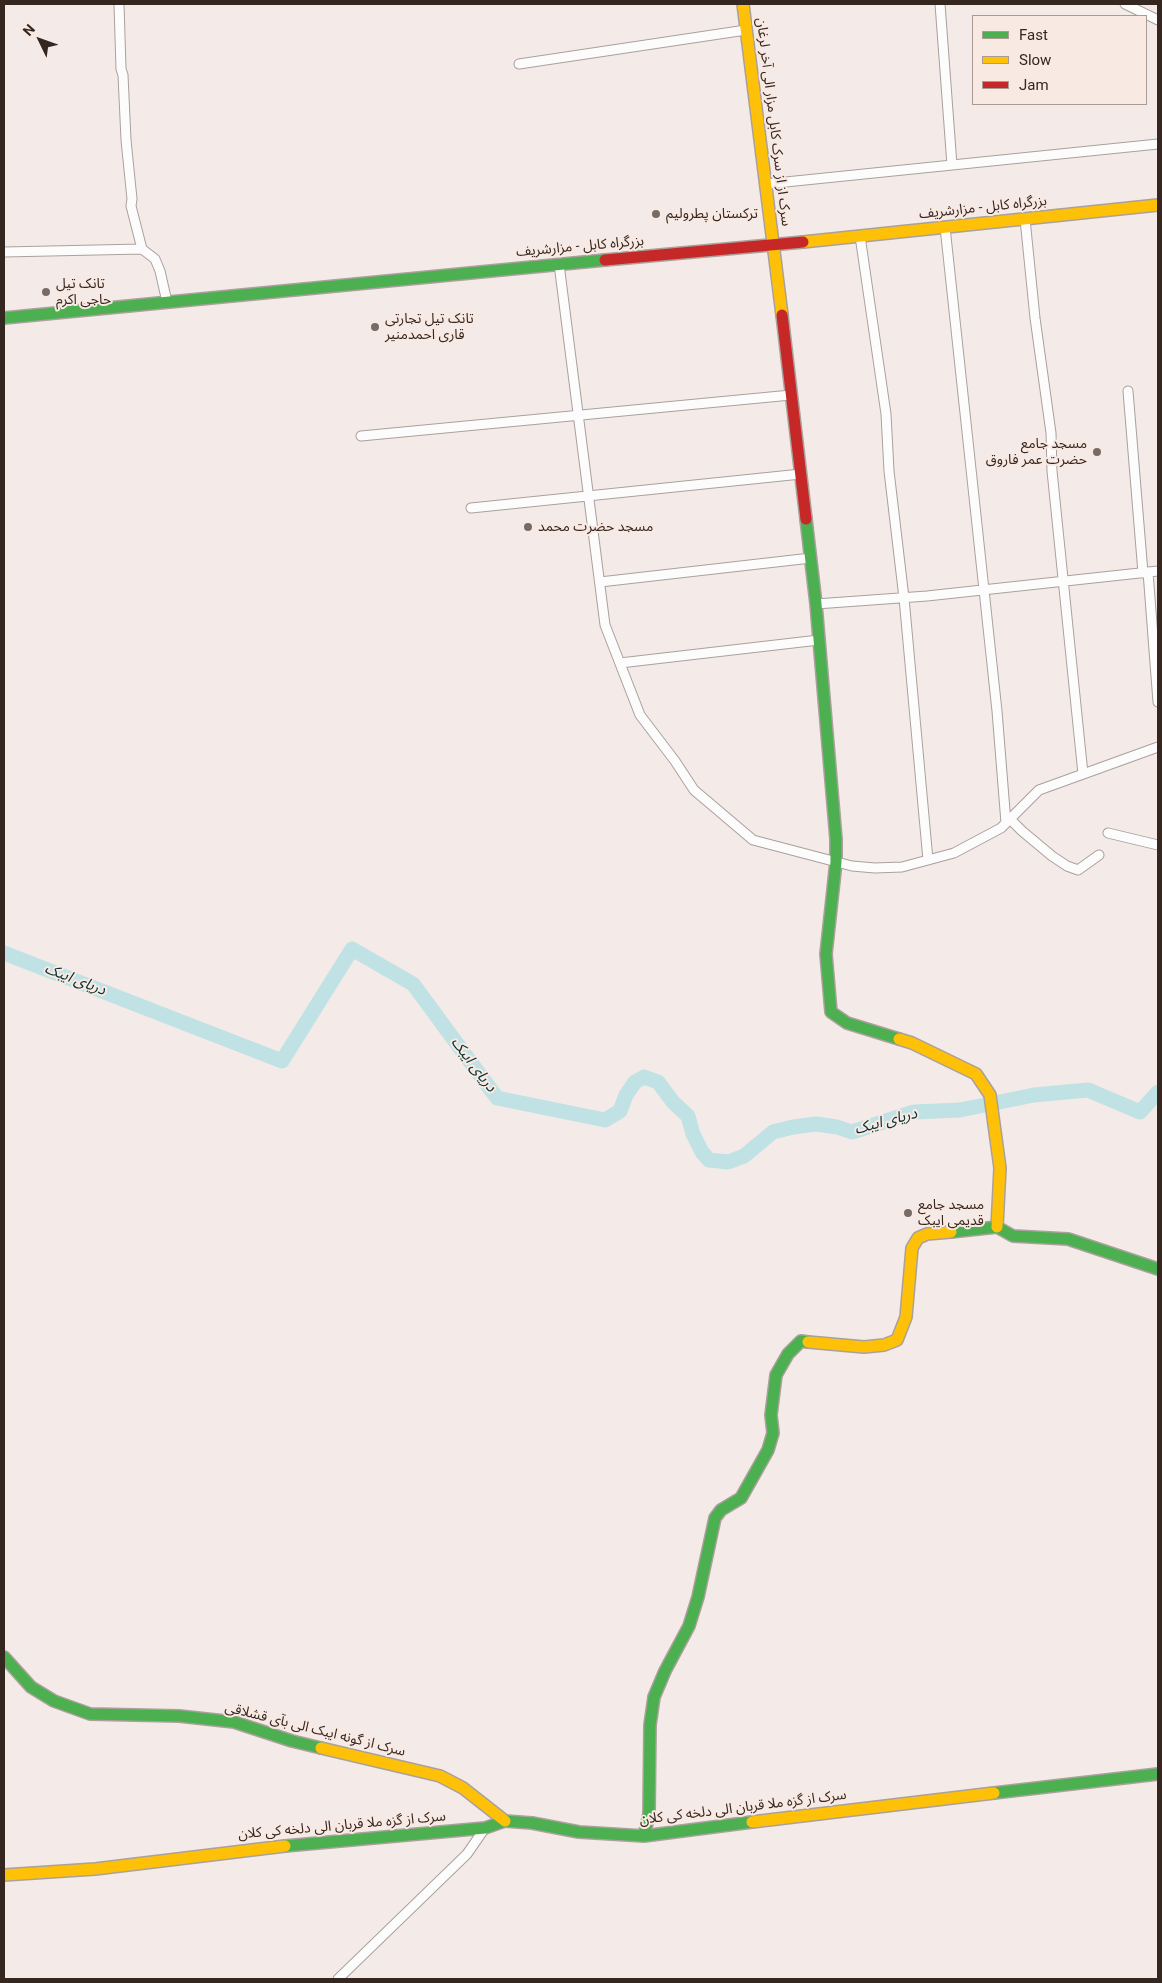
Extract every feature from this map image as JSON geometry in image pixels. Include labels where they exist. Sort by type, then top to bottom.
[{"type":"main road","name":"سرک از از سرک کابل مزار الی آخر لرغان","points":[[743,4],[774,245],[816,604],[836,839],[836,862],[826,954],[831,1012],[847,1023],[912,1043],[976,1074],[990,1095],[994,1115],[1000,1168],[997,1227]]},
{"type":"main road","name":"بزرگراه کابل - مزارشریف","points":[[4,318],[774,245],[1158,205]]},
{"type":"main road","points":[[644,1836],[649,1814],[650,1725],[654,1698],[689,1626],[698,1597],[715,1518],[721,1510],[741,1498],[768,1450],[774,1433],[771,1415],[776,1375],[788,1354],[801,1341],[864,1347],[884,1345],[898,1340],[906,1317],[912,1248],[918,1238],[947,1231],[997,1227],[1013,1236],[1068,1239],[1158,1268]]},
{"type":"main road","name":"سرک از گونه ایبک الی بآی قشلاقی","points":[[4,1656],[31,1687],[54,1701],[90,1714],[180,1716],[234,1722],[292,1741],[440,1776],[463,1788],[505,1821]]},
{"type":"main road","name":"سرک از گزه ملا قربان الی دلخه کی کلان","points":[[4,1875],[95,1869],[269,1847],[485,1828],[505,1821],[532,1823],[579,1832],[644,1836],[1158,1774]]},
{"type":"street","points":[[119,4],[121,69],[123,75],[131,206],[142,249],[155,259],[160,271],[167,302]]},
{"type":"street","points":[[940,4],[952,165]]},
{"type":"street","points":[[1125,4],[1158,20]]},
{"type":"street","points":[[519,64],[746,30]]},
{"type":"street","points":[[766,184],[1158,144]]},
{"type":"street","points":[[1024,219],[1051,433],[1051,463],[1083,774]]},
{"type":"street","points":[[944,227],[1008,821],[1067,866],[1078,870],[1099,855]]},
{"type":"street","points":[[860,236],[886,414],[889,472],[904,598],[928,860]]},
{"type":"street","points":[[4,252],[142,249]]},
{"type":"street","points":[[559,264],[605,625],[640,715],[675,761],[694,790],[753,840],[836,862],[875,868],[902,867],[954,853],[1001,828],[1039,790],[1158,747]]},
{"type":"street","points":[[1128,392],[1158,702]]},
{"type":"street","points":[[361,436],[791,395]]},
{"type":"street","points":[[471,508],[800,474]]},
{"type":"street","points":[[600,582],[810,558]]},
{"type":"street","points":[[816,604],[904,598],[1158,571]]},
{"type":"street","points":[[620,663],[819,640]]},
{"type":"street","points":[[1108,833],[1158,845]]},
{"type":"street","points":[[338,1979],[467,1854],[485,1828]]},
{"type":"waterway","name":"دریای ایبک","points":[[4,953],[282,1061],[352,949],[413,984],[497,1098],[605,1120],[620,1111],[626,1095],[635,1082],[644,1077],[658,1082],[673,1102],[688,1116],[693,1134],[702,1152],[709,1160],[728,1162],[744,1156],[773,1132],[793,1127],[816,1124],[837,1127],[852,1132],[914,1112],[960,1110],[1034,1095],[1088,1090],[1140,1112],[1158,1092]]},
{"type":"traffic: fast","points":[[4,318],[605,260]]},
{"type":"traffic: fast","points":[[806,519],[816,604],[836,839],[836,862],[826,954],[831,1012],[847,1023],[899,1039]]},
{"type":"traffic: fast","points":[[951,1232],[997,1227],[1013,1236],[1068,1239],[1158,1269]]},
{"type":"traffic: fast","points":[[644,1836],[649,1814],[650,1725],[654,1697],[665,1671],[689,1626],[698,1597],[715,1518],[721,1510],[741,1498],[768,1450],[773,1433],[771,1415],[776,1375],[788,1354],[801,1341],[808,1342]]},
{"type":"traffic: fast","points":[[4,1657],[31,1687],[54,1701],[90,1714],[179,1716],[234,1722],[292,1741],[321,1748]]},
{"type":"traffic: fast","points":[[994,1793],[1158,1774]]},
{"type":"traffic: fast","points":[[285,1846],[485,1828],[505,1821],[532,1823],[579,1832],[644,1836],[752,1822]]},
{"type":"traffic: slow","points":[[743,4],[782,315]]},
{"type":"traffic: slow","points":[[803,242],[1158,205]]},
{"type":"traffic: slow","points":[[899,1039],[912,1043],[976,1074],[990,1095],[1000,1168],[997,1227]]},
{"type":"traffic: slow","points":[[808,1342],[864,1347],[884,1345],[897,1340],[906,1317],[912,1248],[918,1238],[927,1234],[951,1232]]},
{"type":"traffic: slow","points":[[321,1748],[440,1776],[463,1788],[505,1821]]},
{"type":"traffic: slow","points":[[752,1822],[994,1793]]},
{"type":"traffic: slow","points":[[4,1875],[95,1869],[285,1846]]},
{"type":"traffic: jam","points":[[605,260],[803,242]]},
{"type":"traffic: jam","points":[[782,315],[806,519]]},
{"type":"place","name":"ترکستان پطرولیم","points":[[656,214]]},
{"type":"place","name":"تانک تیل حاجی اکرم","points":[[46,292]]},
{"type":"place","name":"تانک تیل تجارتی قاری احمدمنیر","points":[[375,327]]},
{"type":"place","name":"مسجد جامع حضرت عمر فاروق","points":[[1097,452]]},
{"type":"place","name":"مسجد حضرت محمد","points":[[528,527]]},
{"type":"place","name":"مسجد جامع قدیمی ایبک","points":[[908,1213]]}]
